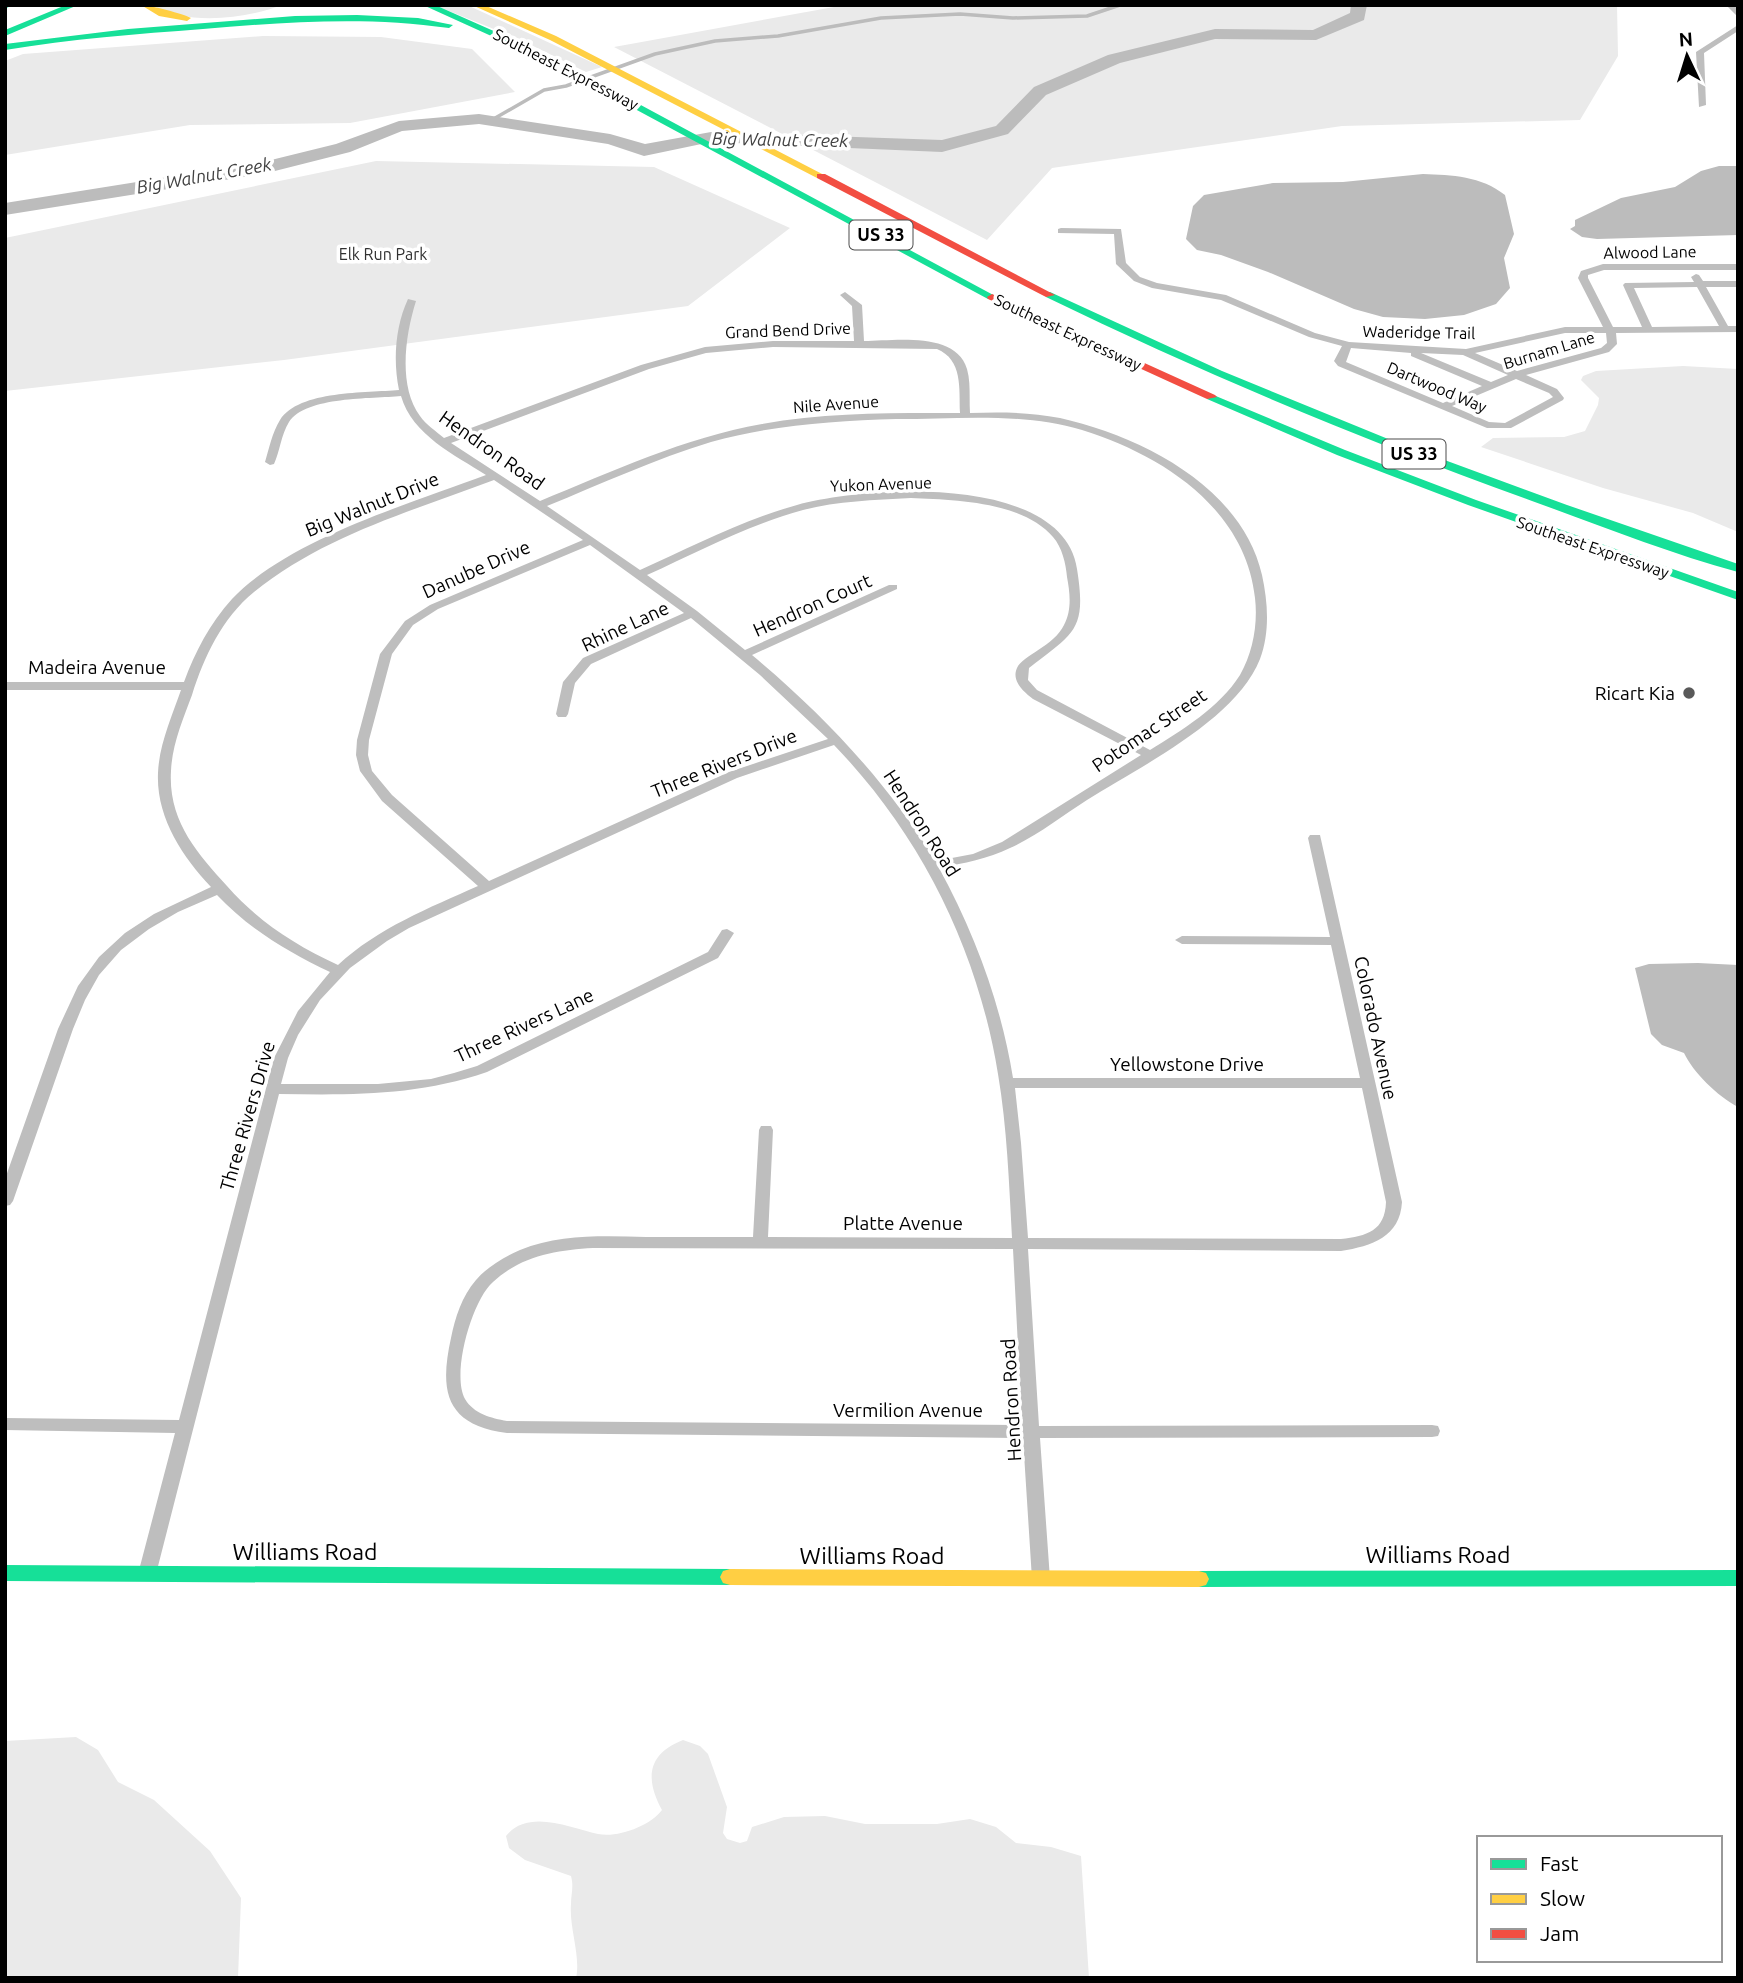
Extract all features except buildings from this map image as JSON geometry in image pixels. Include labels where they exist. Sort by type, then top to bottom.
[{"type":"main road","points":[[5,25],[55,5]]},
{"type":"main road","points":[[5,33],[74,5]]},
{"type":"main road","points":[[145,5],[174,16],[213,19],[260,14],[289,5]]},
{"type":"main road","name":"Southeast Expressway","points":[[427,5],[518,44],[610,90],[991,296],[1227,405],[1421,485],[1738,596]]},
{"type":"main road","name":"Southeast Expressway","points":[[476,5],[553,38],[640,81],[1099,318],[1286,403],[1477,478],[1738,568]]},
{"type":"main road","points":[[512,5],[553,38]]},
{"type":"main road","points":[[5,47],[106,33],[349,16],[387,16],[437,23],[518,44]]},
{"type":"main road","name":"Williams Road","points":[[5,1573],[1041,1580],[1738,1578]]},
{"type":"street","points":[[1730,5],[1738,15]]},
{"type":"street","points":[[1702,105],[1700,52],[1738,27]]},
{"type":"street","name":"Waderidge Trail","points":[[1061,231],[1118,231],[1121,264],[1144,283],[1223,297],[1311,335],[1348,345],[1466,352],[1565,330],[1738,329]]},
{"type":"street","name":"Alwood Lane","points":[[1609,330],[1584,281],[1584,273],[1603,267],[1738,267]]},
{"type":"street","points":[[1690,267],[1725,329]]},
{"type":"street","points":[[1647,329],[1628,285],[1738,284]]},
{"type":"street","points":[[845,295],[857,305],[859,344]]},
{"type":"street","name":"Hendron Road","points":[[411,301],[401,337],[406,393],[416,418],[443,442],[639,574],[745,654],[860,764],[931,866],[956,914],[977,967],[1000,1047],[1013,1126],[1041,1580]]},
{"type":"street","name":"Burnam Lane","points":[[1442,407],[1516,375],[1605,350],[1612,344],[1613,337],[1609,330]]},
{"type":"street","name":"Grand Bend Drive","points":[[443,442],[688,354],[750,344],[932,344],[951,350],[961,363],[965,416]]},
{"type":"street","name":"Dartwood Way","points":[[1348,345],[1339,360],[1342,364],[1498,428],[1531,415],[1559,398],[1552,391],[1466,352]]},
{"type":"street","points":[[1406,350],[1491,386]]},
{"type":"street","points":[[270,462],[285,420],[298,408],[325,401],[406,393]]},
{"type":"street","name":"Nile Avenue","points":[[538,506],[673,452],[735,432],[827,419],[1009,416],[1060,422],[1145,454]]},
{"type":"street","name":"Potomac Street","points":[[931,866],[976,856],[1007,845],[1207,717],[1237,688],[1249,672],[1258,648],[1262,607],[1251,559],[1232,520],[1218,503],[1192,481],[1145,454]]},
{"type":"street","name":"Big Walnut Drive","points":[[337,970],[291,947],[268,931],[221,888],[185,847],[169,809],[163,775],[170,741],[189,686],[216,627],[236,603],[265,579],[328,540],[495,476]]},
{"type":"street","name":"Yukon Avenue","points":[[639,574],[793,510],[839,500],[880,497],[981,499],[1010,506],[1049,524],[1068,547],[1076,614],[1059,640],[1023,667],[1021,680],[1037,696],[1151,755]]},
{"type":"street","name":"Danube Drive","points":[[487,887],[387,799],[366,771],[362,755],[363,740],[386,654],[409,624],[434,607],[591,541]]},
{"type":"street","name":"Hendron Court","points":[[745,654],[893,587]]},
{"type":"street","name":"Rhine Lane","points":[[562,714],[569,682],[587,661],[693,613]]},
{"type":"street","name":"Madeira Avenue","points":[[5,686],[189,686]]},
{"type":"street","name":"Three Rivers Drive","points":[[147,1574],[272,1089],[290,1034],[315,995],[337,970],[375,941],[404,925],[733,775],[835,741]]},
{"type":"street","name":"Colorado Avenue","points":[[1314,838],[1394,1202],[1389,1225]]},
{"type":"street","points":[[5,1201],[72,1013],[94,972],[113,950],[142,926],[176,907],[221,888]]},
{"type":"street","name":"Three Rivers Lane","points":[[272,1089],[405,1088],[445,1082],[482,1069],[713,955],[727,933]]},
{"type":"street","points":[[1182,940],[1337,941]]},
{"type":"street","name":"Yellowstone Drive","points":[[1006,1083],[1368,1083]]},
{"type":"street","points":[[760,1244],[766,1130]]},
{"type":"street","name":"Platte Avenue","points":[[460,1337],[465,1312],[481,1284],[504,1265],[538,1249],[593,1242],[1341,1245],[1369,1240],[1389,1225]]},
{"type":"street","name":"Vermilion Avenue","points":[[460,1337],[453,1384],[454,1395],[469,1413],[492,1425],[1032,1432],[1432,1431]]},
{"type":"street","points":[[5,1424],[185,1427]]},
{"type":"green space","points":[[152,5],[282,5],[234,17],[199,18],[166,12]]},
{"type":"green space","points":[[434,5],[467,5],[602,67],[586,72],[521,40]]},
{"type":"green space","points":[[845,5],[1617,5],[1618,56],[1580,120],[1342,126],[1052,168],[987,240],[614,47]]},
{"type":"green space","points":[[263,36],[381,37],[472,49],[515,92],[350,123],[190,125],[5,155],[5,61],[23,54]]},
{"type":"green space","name":"Elk Run Park","points":[[376,161],[654,167],[790,228],[688,306],[284,360],[5,391],[5,238]]},
{"type":"green space","points":[[1683,366],[1738,369],[1738,532],[1693,513],[1603,488],[1481,447],[1493,438],[1564,437],[1585,431],[1599,398],[1581,380],[1583,376],[1596,371]]},
{"type":"green space","points":[[76,1737],[98,1750],[118,1782],[154,1800],[210,1851],[241,1898],[238,1978],[5,1978],[5,1741]]},
{"type":"green space","points":[[683,1740],[700,1746],[708,1754],[727,1807],[723,1833],[727,1839],[740,1843],[747,1841],[752,1827],[784,1817],[825,1816],[865,1824],[937,1824],[970,1819],[996,1827],[1016,1843],[1051,1847],[1081,1856],[1089,1978],[576,1978],[571,1876],[525,1860],[509,1848],[506,1836],[515,1828],[538,1821],[606,1835],[642,1826],[662,1810],[653,1788],[656,1760],[662,1752]]},
{"type":"shaded area","points":[[1719,166],[1738,166],[1738,235],[1597,239],[1582,237],[1570,229],[1575,226],[1575,220],[1621,198],[1675,187],[1701,171]]},
{"type":"shaded area","points":[[1423,174],[1476,180],[1505,195],[1514,234],[1504,258],[1510,288],[1496,304],[1464,315],[1425,319],[1383,317],[1354,309],[1221,255],[1197,250],[1186,239],[1193,206],[1204,195],[1273,183],[1343,182]]},
{"type":"shaded area","points":[[1649,964],[1738,965],[1738,1107],[1707,1083],[1684,1053],[1662,1045],[1651,1034],[1635,968]]},
{"type":"waterway","points":[[490,121],[544,90],[566,86],[655,54],[715,41],[778,36],[881,18],[960,14],[1013,18],[1087,16],[1120,5]]},
{"type":"waterway","name":"Big Walnut Creek","points":[[5,209],[263,168],[343,148],[399,126],[479,119],[610,139],[644,150],[711,137],[942,146],[1002,130],[1040,91],[1114,59],[1215,34],[1316,35],[1358,16],[1359,5]]},
{"type":"traffic: fast","points":[[5,33],[74,5]]},
{"type":"traffic: fast","points":[[427,5],[547,58],[992,297]]},
{"type":"traffic: fast","points":[[5,47],[104,34],[295,19],[387,18],[449,25]]},
{"type":"traffic: fast","points":[[1050,295],[1218,374],[1303,410],[1476,477],[1738,568]]},
{"type":"traffic: fast","points":[[1211,397],[1472,503],[1738,596]]},
{"type":"traffic: fast","points":[[5,1573],[730,1577]]},
{"type":"traffic: fast","points":[[1199,1579],[1738,1578]]},
{"type":"traffic: slow","points":[[145,5],[162,14],[187,18]]},
{"type":"traffic: slow","points":[[476,5],[553,38],[821,176]]},
{"type":"traffic: slow","points":[[730,1577],[1199,1579]]},
{"type":"traffic: jam","points":[[821,176],[1050,295]]},
{"type":"traffic: jam","points":[[992,297],[1211,397]]},
{"type":"place","name":"Ricart Kia","points":[[1689,693]]}]
